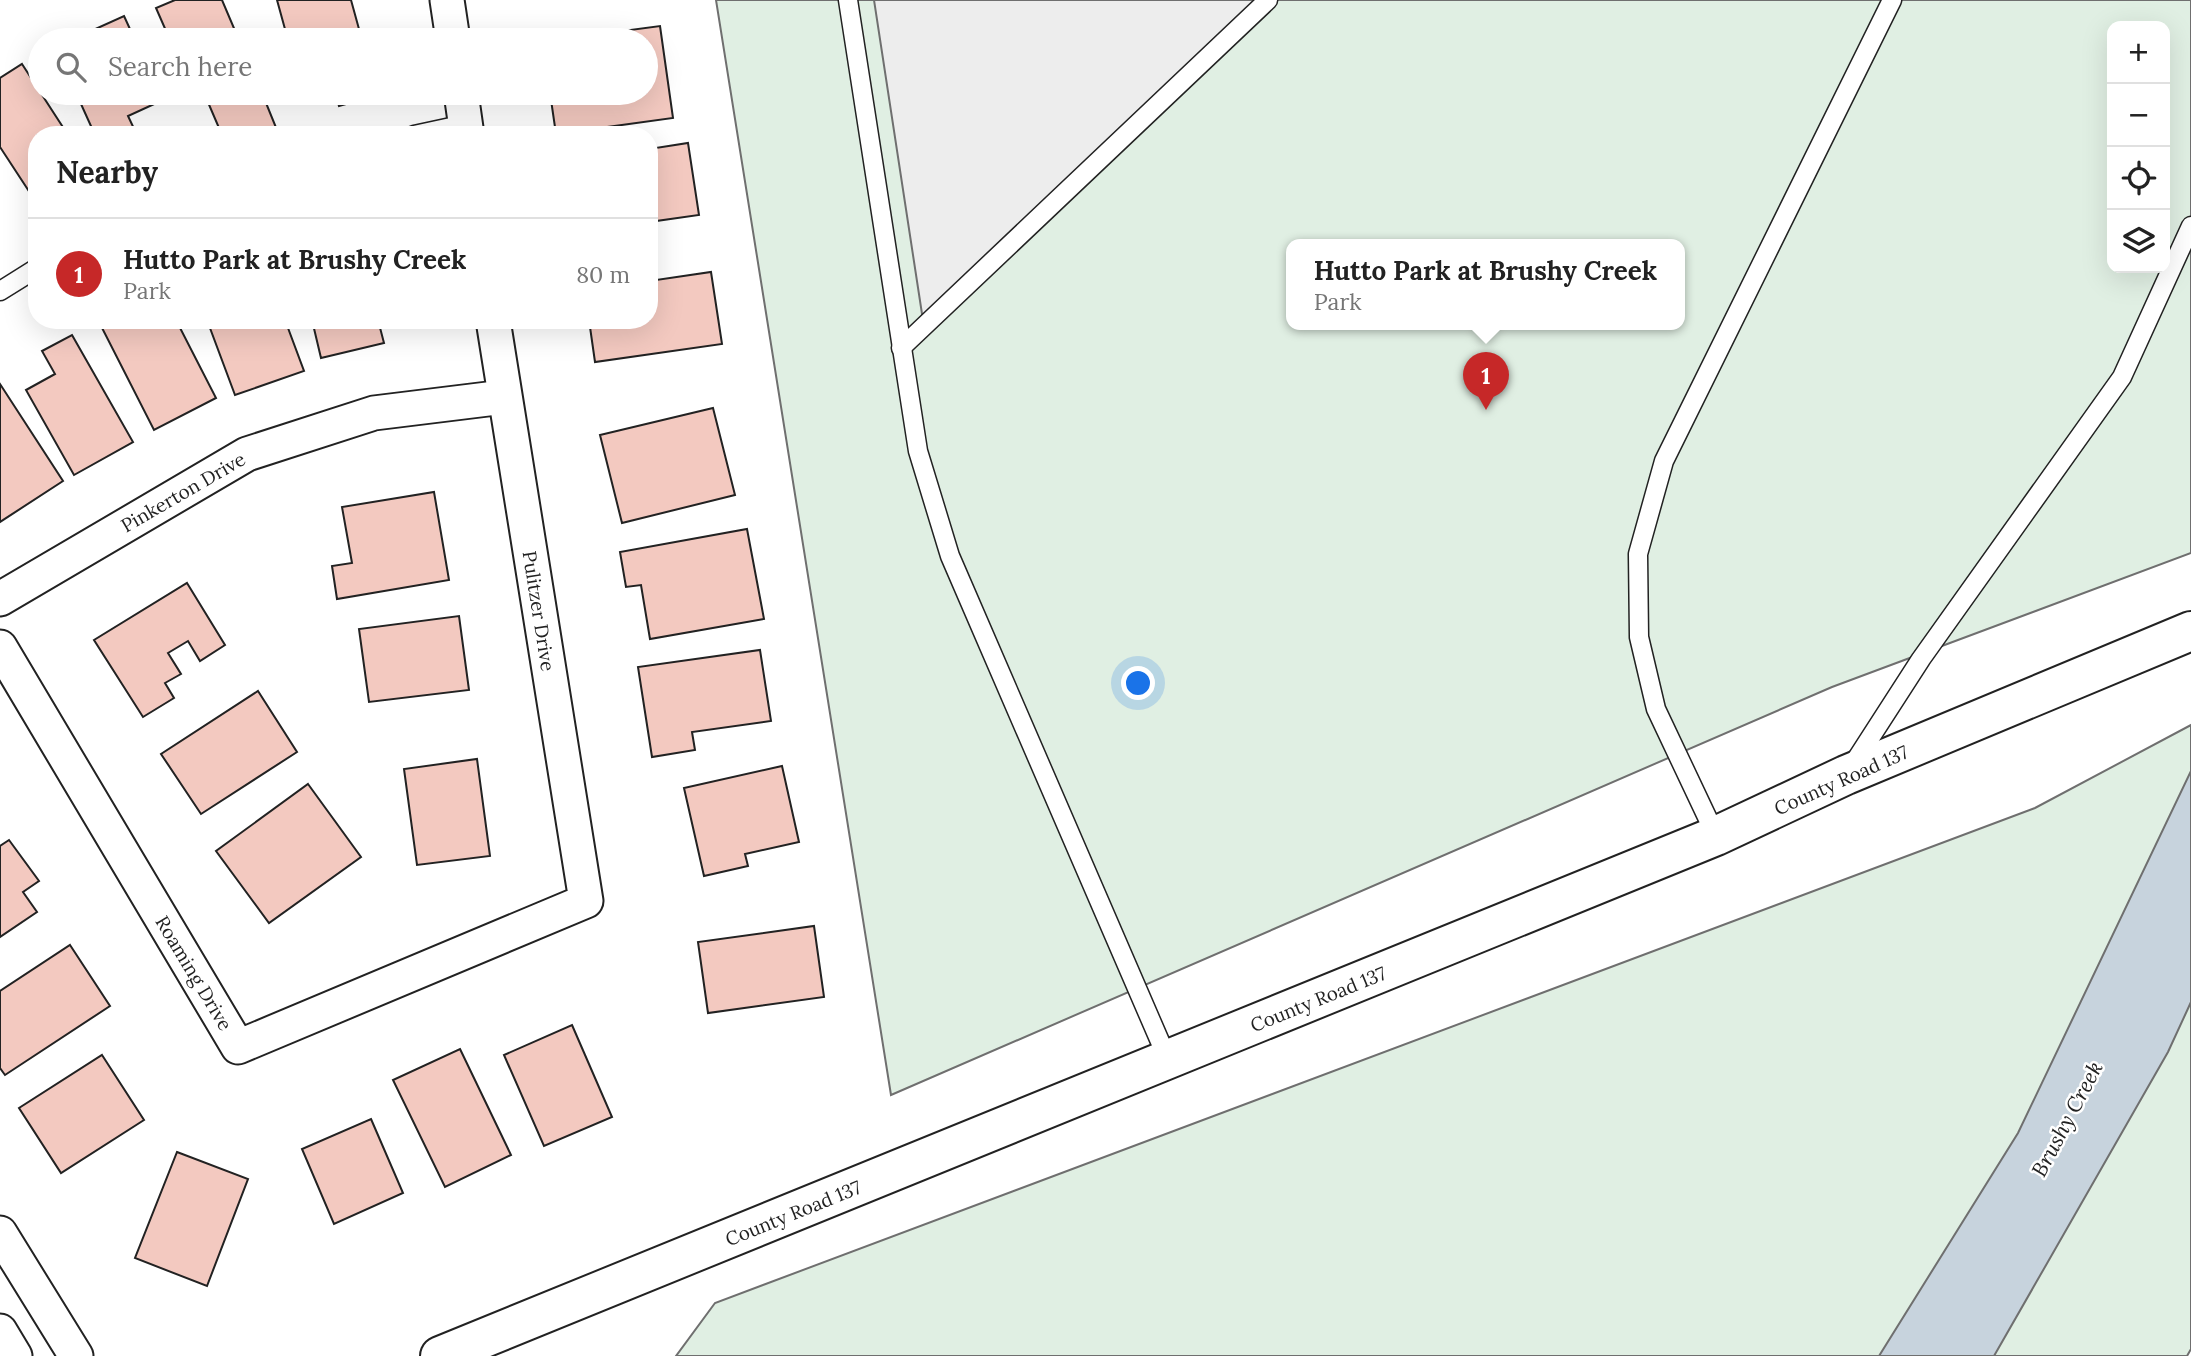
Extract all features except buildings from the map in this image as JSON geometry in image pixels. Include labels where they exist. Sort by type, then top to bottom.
[{"type":"street","points":[[447,0],[451,28]]},
{"type":"street","name":"Pulitzer Drive","points":[[494,329],[586,901]]},
{"type":"street","name":"Pinkerton Drive","points":[[0,599],[247,454],[374,413],[504,397]]},
{"type":"street","name":"County Road 137","points":[[440,1356],[1716,836],[1846,775],[2191,631]]},
{"type":"street","name":"Roaming Drive","points":[[0,647],[238,1047],[586,901]]},
{"type":"street","points":[[0,1233],[76,1356]]},
{"type":"street","points":[[0,1331],[15,1356]]},
{"type":"lane","points":[[848,0],[918,451],[950,556],[1168,1060]]},
{"type":"lane","points":[[901,348],[1268,0]]},
{"type":"lane","points":[[1716,836],[1656,709],[1639,637],[1638,555],[1664,461],[1892,0]]},
{"type":"lane","points":[[439,126],[464,117]]},
{"type":"lane","points":[[1846,775],[1921,659],[2122,377],[2191,226]]},
{"type":"lane","points":[[0,291],[28,274]]},
{"type":"green space","points":[[716,0],[2191,0],[2191,553],[1832,687],[891,1095]]},
{"type":"green space","points":[[2191,725],[2191,1349],[2187,1356],[676,1356],[715,1303],[2035,808]]},
{"type":"shaded area","points":[[874,0],[1268,0],[924,327]]},
{"type":"water","name":"Brushy Creek","points":[[2191,771],[2191,1002],[2168,1052],[1994,1356],[1879,1356],[2018,1133]]},
{"type":"place","name":"Hutto Park at Brushy Creek","points":[[1486,410]]}]
